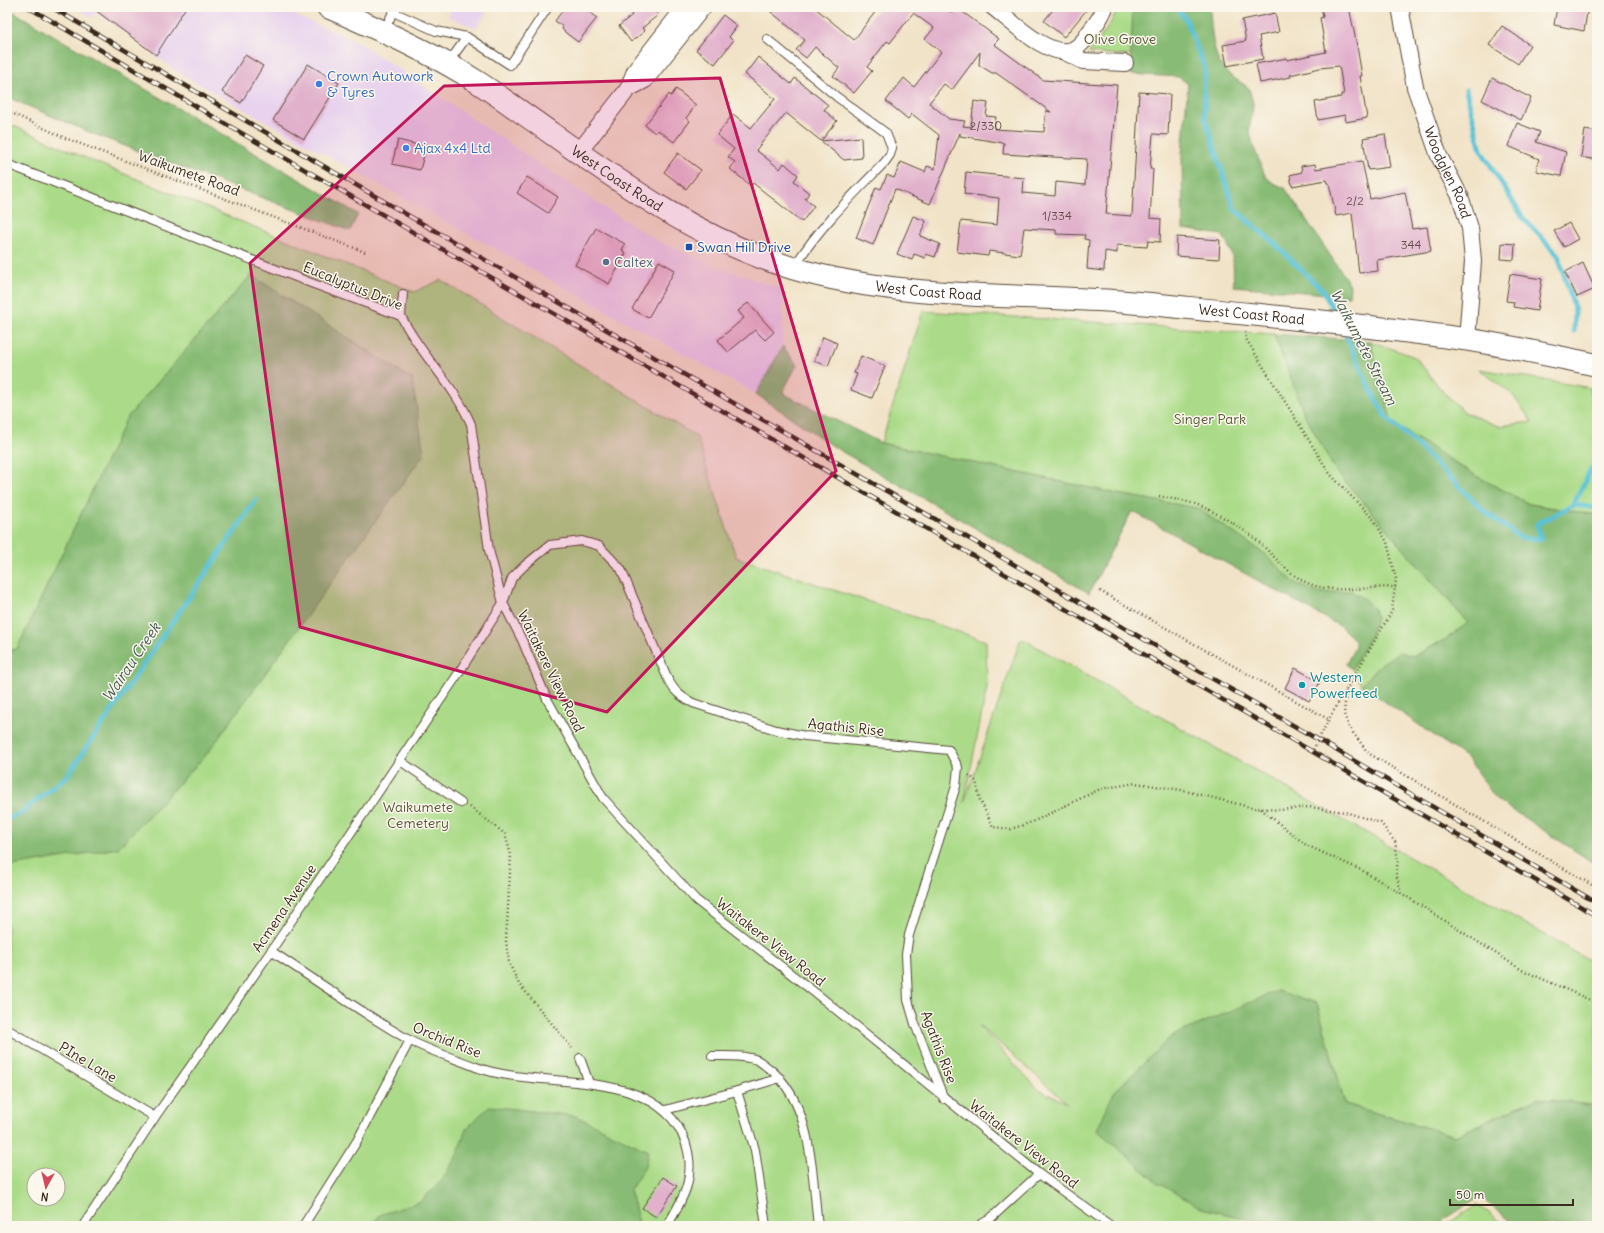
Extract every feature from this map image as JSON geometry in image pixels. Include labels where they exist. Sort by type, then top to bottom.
[{"type":"main road","name":"West Coast Road","points":[[328,7],[407,41],[479,83],[635,193],[719,241],[794,268],[856,283],[912,290],[1114,301],[1326,322],[1466,340],[1597,365]]},
{"type":"street","points":[[578,153],[628,89],[635,71],[685,7]]},
{"type":"street","points":[[628,89],[645,80],[703,7]]},
{"type":"street","points":[[993,7],[1042,45],[1056,51],[1065,52],[1083,61],[1125,63]]},
{"type":"street","points":[[1065,52],[1073,50],[1083,42],[1103,14],[1105,7]]},
{"type":"street","name":"Woodglen Road","points":[[1400,7],[1415,87],[1439,156],[1460,196],[1470,228],[1473,261],[1466,340]]},
{"type":"lane","points":[[384,32],[393,9],[436,31],[467,37],[510,65],[548,7]]},
{"type":"lane","points":[[447,64],[467,37]]},
{"type":"lane","points":[[767,39],[837,97],[886,134],[892,148],[885,162],[808,244],[794,268]]},
{"type":"lane","name":"Eucalyptus Drive","points":[[7,164],[310,283],[401,316],[409,332],[421,346],[463,406],[471,424],[489,550],[503,603]]},
{"type":"lane","points":[[401,316],[403,294]]},
{"type":"lane","name":"Agathis Rise","points":[[503,603],[512,578],[550,545],[582,541],[599,546],[621,569],[673,690],[682,698],[692,703],[769,727],[805,736],[950,750],[958,767],[954,798],[912,928],[906,954],[908,1000],[915,1024],[944,1099]]},
{"type":"lane","name":"Acmena Avenue","points":[[82,1226],[155,1117],[271,951],[458,674],[503,603]]},
{"type":"lane","name":"Waitakere View Road","points":[[503,603],[522,640],[548,699],[603,798],[696,900],[823,999],[944,1099],[1039,1174],[1111,1226]]},
{"type":"lane","points":[[399,760],[461,803]]},
{"type":"lane","name":"Orchid Rise","points":[[271,951],[410,1040],[479,1068],[521,1077],[589,1083],[633,1094],[665,1110]]},
{"type":"lane","name":"PIne Lane","points":[[7,1029],[155,1117]]},
{"type":"lane","points":[[303,1226],[357,1141],[410,1040]]},
{"type":"lane","points":[[712,1056],[737,1056],[758,1060],[780,1078],[799,1110],[808,1139],[818,1226]]},
{"type":"lane","points":[[580,1058],[589,1083]]},
{"type":"lane","points":[[667,1226],[685,1195],[689,1173],[688,1152],[680,1129],[665,1110],[780,1078]]},
{"type":"lane","points":[[737,1091],[754,1150],[766,1226]]},
{"type":"lane","points":[[978,1226],[990,1219],[1039,1174]]},
{"type":"path","name":"Waikumete Road","points":[[7,111],[65,138],[365,252]]},
{"type":"path","points":[[1245,314],[1246,339],[1330,474],[1373,519],[1386,542],[1392,559],[1396,587],[1392,611],[1329,719],[1312,752]]},
{"type":"path","points":[[1159,496],[1197,505],[1224,519],[1252,537],[1300,580],[1320,588],[1396,587]]},
{"type":"path","points":[[1100,591],[1329,719]]},
{"type":"path","points":[[1346,691],[1344,714],[1349,727],[1368,752],[1597,888]]},
{"type":"path","points":[[958,767],[976,781],[980,800],[993,826],[1012,829],[1032,822],[1100,789],[1136,783],[1181,790],[1260,808],[1280,810],[1309,807],[1346,812],[1380,824],[1395,842],[1398,861],[1396,873],[1400,893]]},
{"type":"path","points":[[461,803],[476,810],[505,834],[511,855],[506,941],[509,963],[519,984],[580,1058]]},
{"type":"path","points":[[1260,808],[1306,844],[1363,871],[1522,970],[1597,1003]]},
{"type":"highlighted area","points":[[720,78],[836,471],[607,712],[300,627],[250,263],[444,86]]},
{"type":"shaded area","points":[[74,7],[276,7],[360,43],[605,208],[660,242],[718,267],[783,289],[783,346],[756,394],[179,73],[97,12],[92,18]]},
{"type":"shaded area","points":[[452,7],[489,7],[477,28],[448,17]]},
{"type":"green space","name":"Olive Grove","points":[[1117,7],[1139,7],[1135,56],[1089,53],[1109,26]]},
{"type":"green space","points":[[1133,7],[1210,7],[1213,41],[1221,66],[1226,72],[1249,88],[1253,104],[1249,129],[1254,148],[1265,176],[1273,183],[1285,188],[1350,285],[1349,296],[1234,286],[1232,255],[1222,235],[1183,229],[1182,154],[1188,84],[1179,77],[1130,74]]},
{"type":"green space","points":[[7,8],[358,214],[350,231],[91,133],[7,97]]},
{"type":"green space","name":"Waikumete Cemetery","points":[[7,123],[95,162],[414,292],[441,280],[697,437],[736,557],[986,641],[987,687],[964,803],[1021,638],[1471,892],[1597,965],[1597,1106],[1537,1098],[1455,1136],[1345,1104],[1317,1003],[1291,1226],[7,1226]],"holes":[[[980,1026],[1067,1103],[1039,1090]]]},
{"type":"green space","points":[[251,275],[412,379],[424,454],[207,754],[118,848],[7,867],[7,651],[17,649],[126,419]]},
{"type":"green space","name":"Singer Park","points":[[923,311],[1274,334],[1304,413],[1335,470],[1469,624],[1446,639],[1414,656],[1381,664],[1361,685],[1352,669],[1370,636],[1376,618],[1374,609],[1364,599],[1351,591],[1319,593],[1295,583],[1266,555],[1197,508],[1118,494],[881,443]]},
{"type":"green space","points":[[1274,334],[1370,341],[1392,423],[1478,477],[1529,504],[1597,515],[1597,865],[1497,800],[1467,758],[1361,685],[1381,664],[1399,652],[1414,656],[1446,639],[1468,623],[1335,470],[1304,413]]},
{"type":"green space","points":[[1370,341],[1415,357],[1444,393],[1466,413],[1498,426],[1532,422],[1512,394],[1479,369],[1597,389],[1597,515],[1529,504],[1478,477],[1392,423]]},
{"type":"green space","points":[[783,346],[797,365],[782,393],[881,443],[1118,494],[1197,508],[1266,555],[1295,583],[1319,593],[1351,591],[1364,599],[1374,609],[1376,618],[1370,636],[1352,669],[1346,664],[1355,647],[1355,640],[1340,626],[1132,511],[1089,593],[839,450],[756,394]]},
{"type":"green space","points":[[1277,991],[1317,1003],[1345,1104],[1455,1136],[1537,1098],[1597,1106],[1597,1226],[1516,1226],[1480,1197],[1434,1226],[1276,1226],[1201,1208],[1158,1183],[1097,1130],[1114,1092],[1172,1036]]},
{"type":"green space","points":[[489,1106],[576,1116],[648,1151],[645,1167],[630,1190],[640,1226],[371,1226],[380,1215],[421,1201],[443,1179],[457,1155],[466,1129]]},
{"type":"green space","points":[[1477,1205],[1506,1226],[1444,1226]]},
{"type":"building","points":[[91,7],[186,7],[156,55]]},
{"type":"building","points":[[565,7],[582,7],[597,18],[578,42],[566,33],[562,29],[563,27],[555,21]]},
{"type":"building","points":[[637,7],[652,7],[658,15],[642,28],[645,31],[631,42],[619,26],[632,15],[630,12]]},
{"type":"building","points":[[765,7],[814,7],[854,40],[879,7],[944,7],[952,13],[956,7],[999,39],[994,44],[1043,80],[1117,85],[1106,214],[1132,216],[1139,92],[1170,94],[1168,135],[1153,134],[1150,169],[1153,169],[1150,218],[1161,219],[1160,242],[1148,241],[1147,247],[1117,245],[1117,253],[1105,251],[1104,271],[1087,269],[1089,240],[1084,239],[1085,235],[1056,234],[1056,230],[1024,228],[1020,255],[989,251],[988,256],[957,252],[961,221],[997,225],[999,198],[964,194],[966,172],[1024,178],[1023,193],[1055,196],[1056,182],[1085,185],[1087,159],[1003,154],[1004,143],[960,136],[960,133],[930,204],[895,189],[873,245],[856,238],[876,187],[881,189],[887,175],[894,178],[901,162],[925,172],[927,166],[935,169],[939,135],[912,114],[908,119],[886,101],[904,78],[914,87],[941,52],[925,39],[934,28],[913,13],[890,43],[887,41],[867,67],[872,71],[854,93],[833,76],[839,68],[815,47],[806,58],[796,50],[805,40]],"holes":[[[980,52],[979,65],[992,73],[996,73],[1051,112],[1046,111],[1044,132],[994,129],[996,117],[986,116],[988,103],[974,101],[971,127],[963,126],[965,121],[949,119],[929,103],[944,84],[952,90]]]},
{"type":"building","points":[[1055,7],[1089,7],[1064,37],[1044,21]]},
{"type":"building","points":[[1321,7],[1349,7],[1362,76],[1360,76],[1367,118],[1346,122],[1345,115],[1318,120],[1315,102],[1341,97],[1341,94],[1344,94],[1339,66],[1320,68],[1290,75],[1291,77],[1260,83],[1256,64],[1287,58],[1287,60],[1326,52],[1320,18],[1323,17]]},
{"type":"building","points":[[1557,7],[1588,7],[1584,31],[1554,25]]},
{"type":"building","points":[[1275,13],[1279,32],[1259,36],[1263,59],[1227,66],[1223,45],[1246,41],[1242,20]]},
{"type":"building","points":[[723,15],[737,26],[729,37],[733,41],[715,64],[696,50]]},
{"type":"building","points":[[1502,26],[1530,45],[1518,64],[1489,45]]},
{"type":"building","points":[[245,55],[263,66],[241,103],[222,92]]},
{"type":"building","points":[[758,57],[791,84],[795,78],[828,105],[824,110],[837,121],[821,141],[786,113],[756,150],[780,169],[784,163],[798,175],[794,181],[809,193],[805,199],[814,206],[802,222],[753,183],[751,186],[730,169],[735,162],[728,157],[734,149],[717,135],[733,114],[751,128],[775,99],[745,74]]},
{"type":"building","points":[[308,64],[339,83],[304,139],[273,120]]},
{"type":"building","points":[[1492,78],[1531,98],[1521,120],[1482,100]]},
{"type":"building","points":[[676,89],[696,105],[686,118],[690,121],[674,142],[658,130],[655,133],[645,125],[669,94],[671,96]]},
{"type":"building","points":[[1517,123],[1540,132],[1536,142],[1566,152],[1561,176],[1536,171],[1539,159],[1508,146]]},
{"type":"building","points":[[1585,130],[1597,132],[1597,160],[1581,157]]},
{"type":"building","points":[[1385,134],[1390,167],[1368,170],[1363,138]]},
{"type":"building","points":[[861,137],[862,158],[844,160],[821,141]]},
{"type":"building","points":[[398,140],[426,147],[420,170],[392,164]]},
{"type":"building","points":[[678,153],[701,170],[686,189],[664,172]]},
{"type":"building","points":[[1362,161],[1370,199],[1405,192],[1412,229],[1427,227],[1431,251],[1377,260],[1378,271],[1359,273],[1352,213],[1336,216],[1329,183],[1327,183],[1326,180],[1292,186],[1290,175],[1302,172],[1301,166],[1315,164],[1316,169]]},
{"type":"building","points":[[527,177],[558,197],[548,213],[517,193]]},
{"type":"building","points":[[913,216],[926,221],[920,236],[940,244],[935,257],[926,254],[925,258],[914,254],[912,260],[897,254]]},
{"type":"building","points":[[1569,223],[1578,239],[1564,247],[1554,231]]},
{"type":"building","points":[[596,228],[625,244],[622,250],[626,253],[609,284],[575,265]]},
{"type":"building","points":[[1177,237],[1220,240],[1219,259],[1176,256]]},
{"type":"building","points":[[1502,243],[1515,244],[1514,260],[1501,259]]},
{"type":"building","points":[[659,261],[675,270],[648,318],[632,309]]},
{"type":"building","points":[[1583,263],[1595,289],[1577,297],[1565,272]]},
{"type":"building","points":[[1510,274],[1542,279],[1537,311],[1513,307],[1514,302],[1506,301]]},
{"type":"building","points":[[748,303],[774,332],[765,340],[755,330],[728,352],[718,340],[744,318],[738,311]]},
{"type":"building","points":[[823,337],[837,343],[828,366],[814,361]]},
{"type":"building","points":[[861,356],[885,366],[872,398],[851,390],[857,374],[854,373]]},
{"type":"building","name":"Western Powerfeed","points":[[1295,668],[1320,682],[1309,701],[1285,688]]},
{"type":"building","points":[[663,1177],[677,1186],[656,1217],[642,1208]]},
{"type":"waterway","name":"Waikumete Stream","points":[[1177,7],[1187,22],[1205,69],[1205,117],[1234,209],[1273,242],[1323,291],[1337,316]]},
{"type":"waterway","points":[[1466,90],[1481,150],[1523,218],[1558,255],[1575,311],[1574,331]]},
{"type":"waterway","name":"Waikumete Stream","points":[[1344,331],[1369,387],[1386,417],[1418,446],[1485,512],[1521,538],[1541,539],[1537,524],[1573,505],[1597,508]]},
{"type":"waterway","points":[[1591,391],[1597,413]]},
{"type":"waterway","points":[[1573,505],[1597,458]]},
{"type":"waterway","name":"Wairau Creek","points":[[7,819],[20,814],[67,776],[256,500]]},
{"type":"railway","points":[[28,7],[224,123],[1597,916]]},
{"type":"railway","points":[[51,7],[416,220],[1317,739],[1597,903]]},
{"type":"place","name":"Crown Autowork & Tyres","points":[[319,84]]},
{"type":"place","name":"Ajax 4x4 Ltd","points":[[406,148]]},
{"type":"place","name":"Swan Hill Drive","points":[[689,247]]},
{"type":"place","name":"Caltex","points":[[606,262]]},
{"type":"place","name":"Western Powerfeed","points":[[1302,685]]}]
